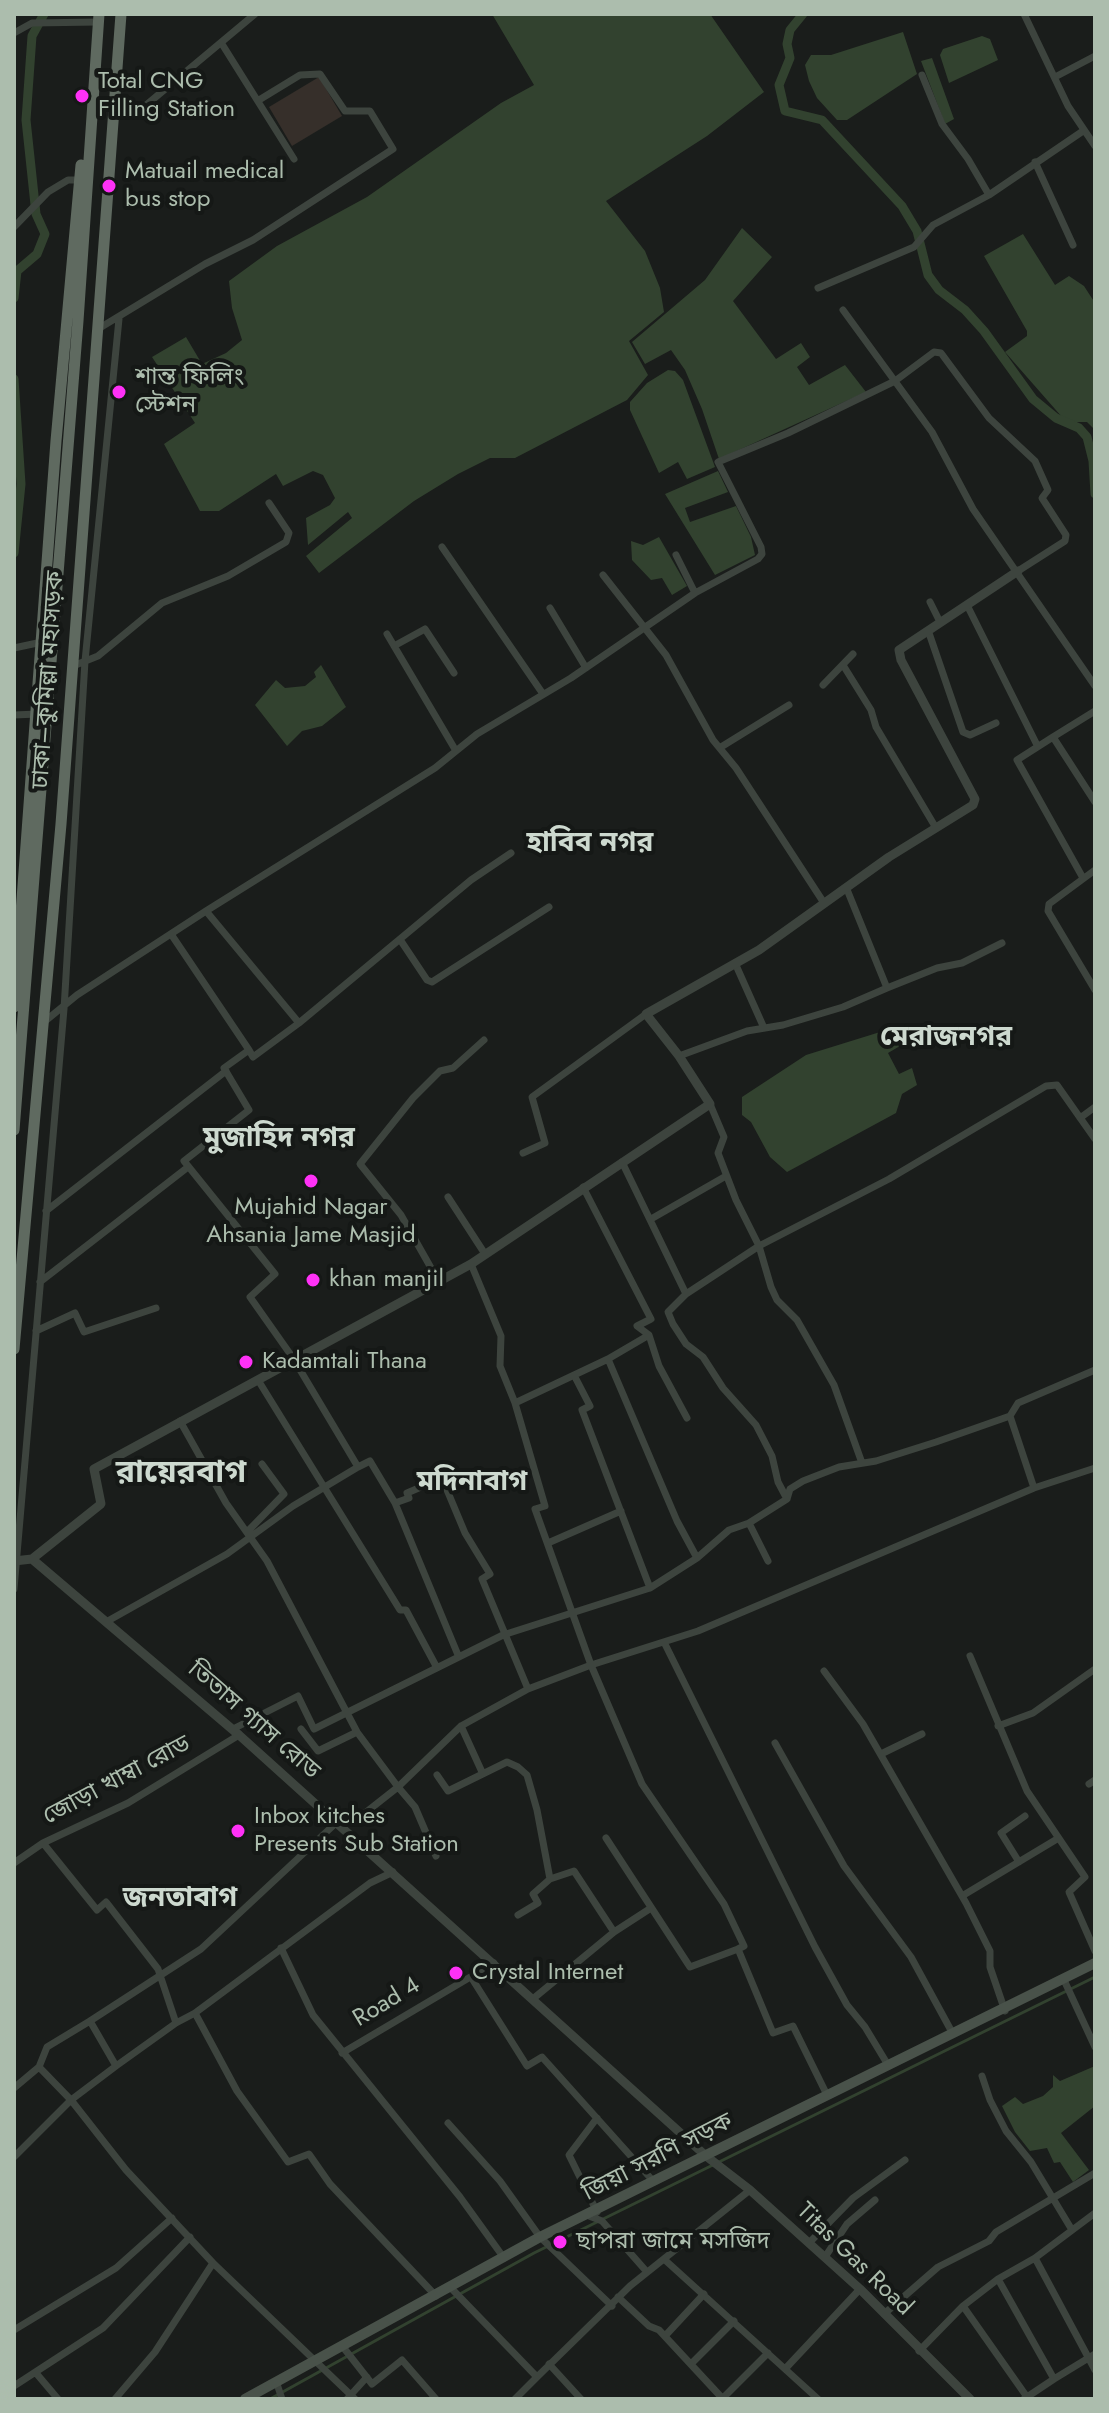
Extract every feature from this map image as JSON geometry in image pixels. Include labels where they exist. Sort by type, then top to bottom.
[{"type":"highway","name":"ঢাকা–কুমিল্লা মহাসড়ক","points":[[14,1349],[73,666],[121,14]]},
{"type":"highway","name":"ঢাকা–কুমিল্লা মহাসড়ক","points":[[14,1130],[78,321],[98,18]]},
{"type":"highway","points":[[14,1007],[19,888],[37,714],[79,180],[98,18]]},
{"type":"main road","name":"জিয়া সরণি সড়ক","points":[[245,2399],[319,2362],[540,2237],[654,2182],[713,2162],[827,2095],[1005,2011],[1095,1963]]},
{"type":"street","points":[[115,107],[139,111],[255,14]]},
{"type":"street","points":[[1024,14],[1083,131],[1095,146]]},
{"type":"street","points":[[14,33],[32,23],[98,18]]},
{"type":"street","points":[[222,44],[294,159]]},
{"type":"street","points":[[1055,77],[1095,56]]},
{"type":"street","points":[[98,329],[205,264],[298,213],[393,149],[370,111],[345,111],[320,74],[300,75],[259,100]]},
{"type":"street","points":[[922,75],[942,124],[989,195]]},
{"type":"street","points":[[818,288],[914,247],[927,230],[989,195],[1083,131]]},
{"type":"street","points":[[1035,162],[1073,245]]},
{"type":"street","points":[[17,224],[40,199],[68,180],[79,180]]},
{"type":"street","points":[[843,310],[932,432],[973,509],[1095,686]]},
{"type":"street","points":[[14,1589],[64,1009],[85,661],[119,319]]},
{"type":"street","points":[[44,1022],[64,1009],[77,995],[206,911],[435,768],[477,734],[586,668],[695,593],[762,554],[718,462],[788,433],[895,381],[931,354],[941,353],[989,418],[1035,461],[1048,490],[1042,498],[1066,540],[899,650],[901,660],[975,799],[973,805],[846,887],[759,950],[646,1014],[532,1097],[545,1143],[523,1153]]},
{"type":"street","points":[[73,666],[98,656],[162,603],[228,576],[286,542],[289,533],[269,503]]},
{"type":"street","points":[[442,547],[543,694]]},
{"type":"street","points":[[676,555],[695,593]]},
{"type":"street","points":[[603,575],[666,655],[713,740],[721,747],[824,903]]},
{"type":"street","points":[[930,602],[940,622]]},
{"type":"street","points":[[968,607],[1037,745]]},
{"type":"street","points":[[550,608],[586,668]]},
{"type":"street","points":[[394,646],[425,629],[454,673]]},
{"type":"street","points":[[929,633],[963,732],[970,735],[996,723]]},
{"type":"street","points":[[387,634],[456,751]]},
{"type":"street","points":[[14,648],[42,642]]},
{"type":"street","points":[[823,685],[853,654]]},
{"type":"street","points":[[843,665],[936,828]]},
{"type":"street","points":[[721,747],[789,705]]},
{"type":"street","points":[[1083,878],[1017,760],[1095,711]]},
{"type":"street","points":[[14,715],[37,714]]},
{"type":"street","points":[[1053,737],[1095,802]]},
{"type":"street","points":[[171,934],[253,1057],[401,941],[471,880],[511,853]]},
{"type":"street","points":[[1095,870],[1049,904],[1048,911],[1095,990]]},
{"type":"street","points":[[846,887],[887,988]]},
{"type":"street","points":[[401,941],[427,980],[432,982],[549,907]]},
{"type":"street","points":[[206,911],[299,1023]]},
{"type":"street","points":[[679,1056],[764,1028],[843,1007],[937,968],[962,963],[1002,943]]},
{"type":"street","points":[[735,963],[764,1028]]},
{"type":"street","points":[[646,1014],[679,1056],[710,1104],[724,1137],[718,1153],[759,1246],[777,1300],[797,1320],[834,1385],[862,1463]]},
{"type":"street","points":[[439,1282],[401,1215],[360,1164],[413,1098],[440,1071],[453,1068],[484,1040]]},
{"type":"street","points":[[249,1050],[224,1068],[249,1110],[184,1161],[275,1274],[250,1297],[293,1358],[358,1467]]},
{"type":"street","points":[[46,1211],[226,1071]]},
{"type":"street","points":[[687,1418],[659,1366],[649,1335],[637,1326],[668,1312],[686,1294],[759,1246],[889,1179],[1046,1086],[1057,1085],[1095,1139]]},
{"type":"street","points":[[15,1561],[32,1559],[101,1504],[94,1469],[293,1358],[471,1264],[710,1104]]},
{"type":"street","points":[[1080,1118],[1095,1107]]},
{"type":"street","points":[[622,1162],[686,1294]]},
{"type":"street","points":[[40,1282],[188,1167]]},
{"type":"street","points":[[651,1219],[726,1176]]},
{"type":"street","points":[[583,1187],[651,1319]]},
{"type":"street","points":[[448,1197],[485,1254]]},
{"type":"street","points":[[471,1264],[501,1336],[500,1366],[515,1403],[545,1506],[535,1509],[575,1612],[591,1665],[642,1784],[724,1904],[744,1946],[690,1967],[606,1838]]},
{"type":"street","points":[[36,1331],[75,1313],[84,1332],[156,1308]]},
{"type":"street","points":[[668,1312],[686,1344],[703,1357],[723,1388],[756,1425],[772,1456],[778,1482],[787,1499]]},
{"type":"street","points":[[515,1403],[608,1359],[649,1335]]},
{"type":"street","points":[[608,1359],[677,1521],[697,1558]]},
{"type":"street","points":[[346,1713],[503,1635],[650,1588],[697,1558],[729,1530],[749,1523],[787,1499],[790,1489],[803,1481],[839,1467],[862,1463],[1010,1416],[1018,1403],[1095,1370]]},
{"type":"street","points":[[574,1375],[590,1406],[582,1410],[650,1588]]},
{"type":"street","points":[[258,1380],[400,1610],[406,1610],[436,1666]]},
{"type":"street","points":[[1010,1416],[1034,1488]]},
{"type":"street","points":[[180,1421],[226,1503],[249,1534],[357,1732],[415,1807],[436,1856]]},
{"type":"street","points":[[249,1534],[370,1461],[395,1503],[458,1655]]},
{"type":"street","points":[[106,1622],[227,1554],[249,1534],[284,1494],[262,1464]]},
{"type":"street","points":[[365,1813],[398,1787],[461,1726],[528,1689],[745,1612],[1034,1488],[1095,1468]]},
{"type":"street","points":[[395,1503],[409,1498],[407,1493],[442,1478],[465,1533],[490,1574],[482,1579],[528,1689]]},
{"type":"street","points":[[548,1543],[621,1511]]},
{"type":"street","points":[[749,1523],[768,1561]]},
{"type":"street","name":"তিতাস গ্যাস রোড","points":[[32,1559],[236,1732],[713,2162]]},
{"type":"street","points":[[664,1642],[815,1947],[847,2005],[888,2065]]},
{"type":"street","points":[[970,1656],[1027,1791],[1085,1877],[1069,1892],[1095,1951]]},
{"type":"street","points":[[998,1726],[1033,1713],[1095,1669]]},
{"type":"street","points":[[824,1671],[881,1754],[962,1896],[990,1951],[990,1967],[1005,2011]]},
{"type":"street","name":"জোড়া খাম্বা রোড","points":[[14,1863],[43,1843],[128,1803],[236,1732],[298,1696],[314,1729],[346,1713]]},
{"type":"street","points":[[461,1726],[482,1772]]},
{"type":"street","points":[[301,1729],[318,1751],[357,1732]]},
{"type":"street","points":[[881,1754],[922,1734]]},
{"type":"street","points":[[775,1743],[844,1866],[911,1957],[953,2034]]},
{"type":"street","points":[[437,1775],[448,1791],[507,1762],[527,1775],[550,1879]]},
{"type":"street","points":[[1019,1862],[1001,1833],[1025,1816]]},
{"type":"street","points":[[14,2088],[39,2067],[47,2047],[161,1977],[235,1920],[337,1822]]},
{"type":"street","points":[[962,1896],[1057,1839]]},
{"type":"street","points":[[43,1843],[97,1910],[106,1902],[161,1977],[176,2023]]},
{"type":"street","points":[[518,1915],[538,1903],[533,1894],[550,1879],[574,1871],[614,1932]]},
{"type":"street","points":[[14,2157],[71,2100],[116,2066],[195,2013],[370,1883],[393,1872]]},
{"type":"street","points":[[534,1998],[614,1932],[651,1908]]},
{"type":"street","points":[[281,1948],[313,2015],[460,2197],[504,2258]]},
{"type":"street","points":[[738,1949],[773,2033],[793,2026],[827,2095]]},
{"type":"street","name":"Road 4","points":[[342,2053],[494,1963]]},
{"type":"street","points":[[471,1977],[527,2066],[542,2057],[654,2182]]},
{"type":"street","points":[[1064,1980],[1095,2047]]},
{"type":"street","points":[[195,2013],[237,2091],[288,2162],[309,2154],[330,2184],[436,2296]]},
{"type":"street","points":[[90,2021],[116,2066]]},
{"type":"street","points":[[39,2067],[71,2100],[126,2170],[213,2263],[319,2362],[351,2398],[367,2377]]},
{"type":"street","points":[[982,2076],[1006,2131],[1072,2230]]},
{"type":"street","points":[[597,2118],[569,2155],[593,2214],[647,2272]]},
{"type":"street","points":[[448,2123],[500,2181],[540,2237],[612,2306]]},
{"type":"street","points":[[809,2243],[853,2198],[905,2160]]},
{"type":"street","name":"Titas Gas Road","points":[[713,2162],[750,2190],[860,2289],[970,2399]]},
{"type":"street","points":[[884,2314],[938,2267],[989,2241],[996,2232],[1095,2173]]},
{"type":"street","points":[[515,2399],[618,2297],[750,2190]]},
{"type":"street","points":[[825,2257],[847,2224],[875,2200]]},
{"type":"street","points":[[919,2351],[963,2306],[1095,2213]]},
{"type":"street","points":[[14,2330],[116,2268],[172,2218]]},
{"type":"street","points":[[14,2386],[103,2328],[190,2237]]},
{"type":"street","points":[[1035,2258],[1092,2356],[1095,2370]]},
{"type":"street","points":[[665,2260],[818,2399]]},
{"type":"street","points":[[115,2399],[155,2352],[213,2263]]},
{"type":"street","points":[[998,2279],[1054,2379]]},
{"type":"street","points":[[451,2288],[537,2377]]},
{"type":"street","points":[[785,2369],[860,2289]]},
{"type":"street","points":[[665,2336],[704,2294]]},
{"type":"street","points":[[618,2297],[665,2336],[723,2399],[768,2353]]},
{"type":"street","points":[[963,2306],[1025,2398],[1092,2356]]},
{"type":"street","points":[[691,2364],[734,2321]]},
{"type":"street","points":[[343,2347],[372,2384],[402,2360],[436,2399]]},
{"type":"street","points":[[549,2364],[581,2399]]},
{"type":"street","points":[[36,2373],[58,2399]]},
{"type":"street","points":[[277,2384],[282,2399]]},
{"type":"shaded area","points":[[492,14],[710,14],[764,92],[707,136],[606,201],[645,251],[660,288],[664,312],[629,341],[648,375],[627,400],[515,458],[490,458],[458,474],[414,501],[319,573],[306,556],[352,518],[348,512],[308,545],[306,518],[330,505],[335,498],[323,475],[313,471],[283,486],[276,474],[219,511],[200,511],[164,444],[195,423],[152,357],[186,337],[202,364],[226,353],[242,340],[232,308],[229,281],[277,246],[367,197],[501,103],[534,85]]},
{"type":"shaded area","points":[[903,32],[917,74],[847,120],[837,120],[817,98],[809,81],[805,65],[811,55],[831,55]]},
{"type":"shaded area","points":[[982,36],[990,39],[998,60],[949,83],[940,55],[943,49]]},
{"type":"shaded area","points":[[932,58],[954,119],[945,124],[921,61]]},
{"type":"shaded area","points":[[319,77],[342,116],[292,146],[269,107]]},
{"type":"shaded area","points":[[742,228],[772,257],[733,301],[776,359],[801,343],[810,357],[797,367],[809,385],[845,365],[866,392],[719,459],[685,370],[671,350],[645,364],[632,342],[705,280]]},
{"type":"shaded area","points":[[1023,234],[1055,285],[1069,276],[1084,286],[1095,303],[1095,430],[1087,422],[1069,422],[1062,417],[1005,352],[1027,336],[1027,331],[984,256]]},
{"type":"shaded area","points":[[668,370],[675,371],[683,380],[715,467],[687,479],[678,462],[659,473],[630,410],[630,402],[647,383]]},
{"type":"shaded area","points":[[718,471],[728,492],[685,508],[690,522],[736,506],[751,537],[755,555],[715,575],[665,494]]},
{"type":"shaded area","points":[[659,537],[687,586],[672,595],[662,578],[651,580],[632,560],[631,541],[643,545]]},
{"type":"shaded area","points":[[321,665],[346,707],[322,726],[302,731],[287,746],[255,705],[276,680],[285,688],[305,686],[316,677],[314,672]]},
{"type":"shaded area","points":[[893,1028],[900,1046],[888,1053],[899,1074],[912,1068],[917,1085],[902,1094],[896,1113],[787,1172],[770,1157],[751,1122],[742,1115],[742,1097],[806,1055]]},
{"type":"shaded area","points":[[1095,2066],[1095,2106],[1061,2133],[1089,2170],[1073,2182],[1060,2162],[1054,2163],[1047,2148],[1030,2151],[1015,2132],[1002,2106],[1015,2097],[1023,2104],[1043,2096],[1053,2087],[1053,2075],[1060,2081]]},
{"type":"waterway","points":[[14,298],[17,271],[37,254],[45,234],[36,214],[26,120],[32,36],[44,14]]},
{"type":"waterway","points":[[803,14],[790,30],[787,44],[790,58],[779,85],[785,111],[822,120],[902,206],[917,231],[928,275],[939,290],[965,310],[984,331],[1033,399],[1056,418],[1079,428],[1087,437],[1093,461],[1095,494]]},
{"type":"waterway","points":[[14,379],[21,484],[14,553]]},
{"type":"waterway","points":[[270,2399],[534,2253],[1095,1977]]},
{"type":"place","name":"Total CNG Filling Station","points":[[82,96]]},
{"type":"place","name":"Matuail medical bus stop","points":[[109,186]]},
{"type":"place","name":"শান্ত ফিলিং স্টেশন","points":[[119,392]]},
{"type":"place","name":"Mujahid Nagar Ahsania Jame Masjid","points":[[311,1181]]},
{"type":"place","name":"khan manjil","points":[[313,1280]]},
{"type":"place","name":"Kadamtali Thana","points":[[246,1362]]},
{"type":"place","name":"Inbox kitches Presents Sub Station","points":[[238,1831]]},
{"type":"place","name":"Crystal Internet","points":[[456,1973]]},
{"type":"place","name":"ছাপরা জামে মসজিদ","points":[[560,2242]]},
{"type":"district","name":"হাবিব নগর","points":[[590,844]]},
{"type":"district","name":"মেরাজনগর","points":[[946,1038]]},
{"type":"district","name":"মুজাহিদ নগর","points":[[279,1139]]},
{"type":"district","name":"রায়েরবাগ","points":[[181,1474]]},
{"type":"district","name":"মদিনাবাগ","points":[[472,1483]]},
{"type":"district","name":"জনতাবাগ","points":[[180,1899]]}]
